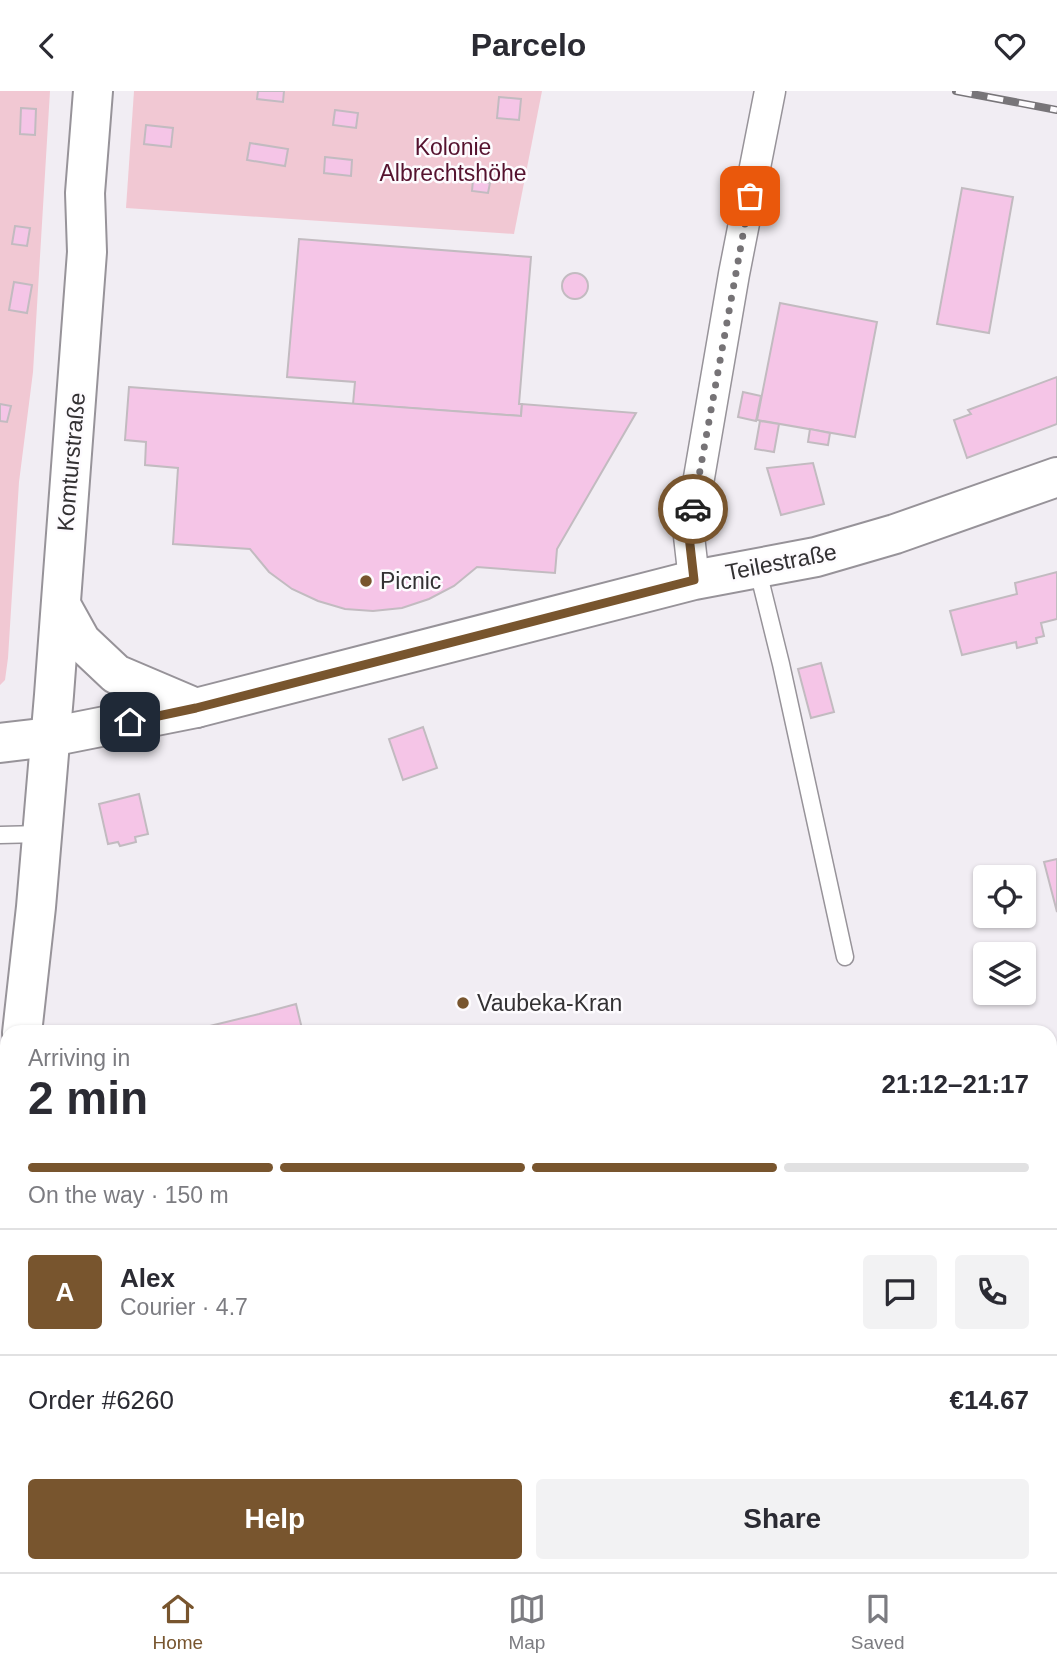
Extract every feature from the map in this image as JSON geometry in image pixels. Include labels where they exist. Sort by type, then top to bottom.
[{"type":"street","name":"Komturstraße","points":[[23,1025],[61,605],[87,251],[85,193],[93,91]]},
{"type":"street","points":[[694,580],[689,536],[734,274],[771,91]]},
{"type":"street","name":"Teilestraße","points":[[0,743],[50,737],[196,708],[694,580],[816,557],[964,511],[1057,477]]},
{"type":"street","points":[[61,605],[81,641],[116,674],[196,708]]},
{"type":"lane","points":[[757,567],[845,957]]},
{"type":"lane","points":[[0,835],[41,834]]},
{"type":"green space","points":[[0,91],[50,91],[33,372],[19,482],[8,658],[5,680],[0,685]]},
{"type":"green space","name":"Kolonie Albrechtshöhe","points":[[134,91],[542,91],[514,234],[126,208]]},
{"type":"building","points":[[258,91],[284,91],[283,102],[257,99]]},
{"type":"building","points":[[499,97],[521,99],[519,120],[497,118]]},
{"type":"building","points":[[21,108],[36,109],[35,135],[20,134]]},
{"type":"building","points":[[335,110],[358,113],[356,128],[333,125]]},
{"type":"building","points":[[146,125],[173,128],[171,147],[144,144]]},
{"type":"building","points":[[250,143],[288,149],[285,166],[247,160]]},
{"type":"building","points":[[325,157],[352,160],[351,176],[324,173]]},
{"type":"building","points":[[473,180],[490,183],[488,193],[472,191]]},
{"type":"building","points":[[962,188],[1013,197],[989,333],[937,324]]},
{"type":"building","points":[[15,226],[30,228],[27,246],[12,244]]},
{"type":"building","points":[[299,239],[531,257],[519,404],[522,404],[521,416],[353,404],[355,382],[287,377]]},
{"type":"building","points":[[575,273],[584,277],[588,286],[584,295],[575,299],[566,295],[562,286],[566,277]]},
{"type":"building","points":[[14,282],[32,285],[27,313],[9,310]]},
{"type":"building","points":[[780,303],[877,322],[855,437],[757,420]]},
{"type":"building","points":[[1057,377],[1057,424],[967,458],[954,420],[971,414],[968,410]]},
{"type":"building","points":[[129,387],[521,416],[522,404],[636,413],[557,549],[555,573],[477,567],[454,586],[429,599],[402,608],[373,611],[345,609],[292,589],[269,572],[250,549],[173,544],[178,468],[145,465],[146,442],[125,440]]},
{"type":"building","points":[[743,392],[761,396],[756,421],[738,417]]},
{"type":"building","points":[[0,404],[11,406],[7,422],[0,421]]},
{"type":"building","points":[[760,421],[779,424],[774,452],[755,449]]},
{"type":"building","points":[[810,429],[830,433],[828,445],[808,442]]},
{"type":"building","points":[[813,463],[824,504],[781,515],[767,468]]},
{"type":"building","points":[[1057,572],[1057,619],[1041,623],[1044,636],[1036,638],[1037,643],[1017,648],[1016,642],[962,655],[950,611],[1017,594],[1015,583]]},
{"type":"building","points":[[821,663],[834,712],[811,718],[798,669]]},
{"type":"building","points":[[423,727],[437,768],[403,780],[389,739]]},
{"type":"building","points":[[139,794],[148,834],[135,837],[136,842],[120,846],[118,842],[108,844],[99,804]]},
{"type":"building","points":[[1057,859],[1057,912],[1044,862]]},
{"type":"building","points":[[296,1004],[301,1025],[214,1025]]},
{"type":"railway","points":[[956,91],[1057,110]]},
{"type":"way so far","points":[[693,509],[750,196]]},
{"type":"place","name":"Picnic","points":[[366,581]]},
{"type":"place","name":"Vaubeka-Kran","points":[[463,1003]]},
{"type":"route","points":[[130,722],[196,708],[694,580],[689,548],[693,509]]}]
